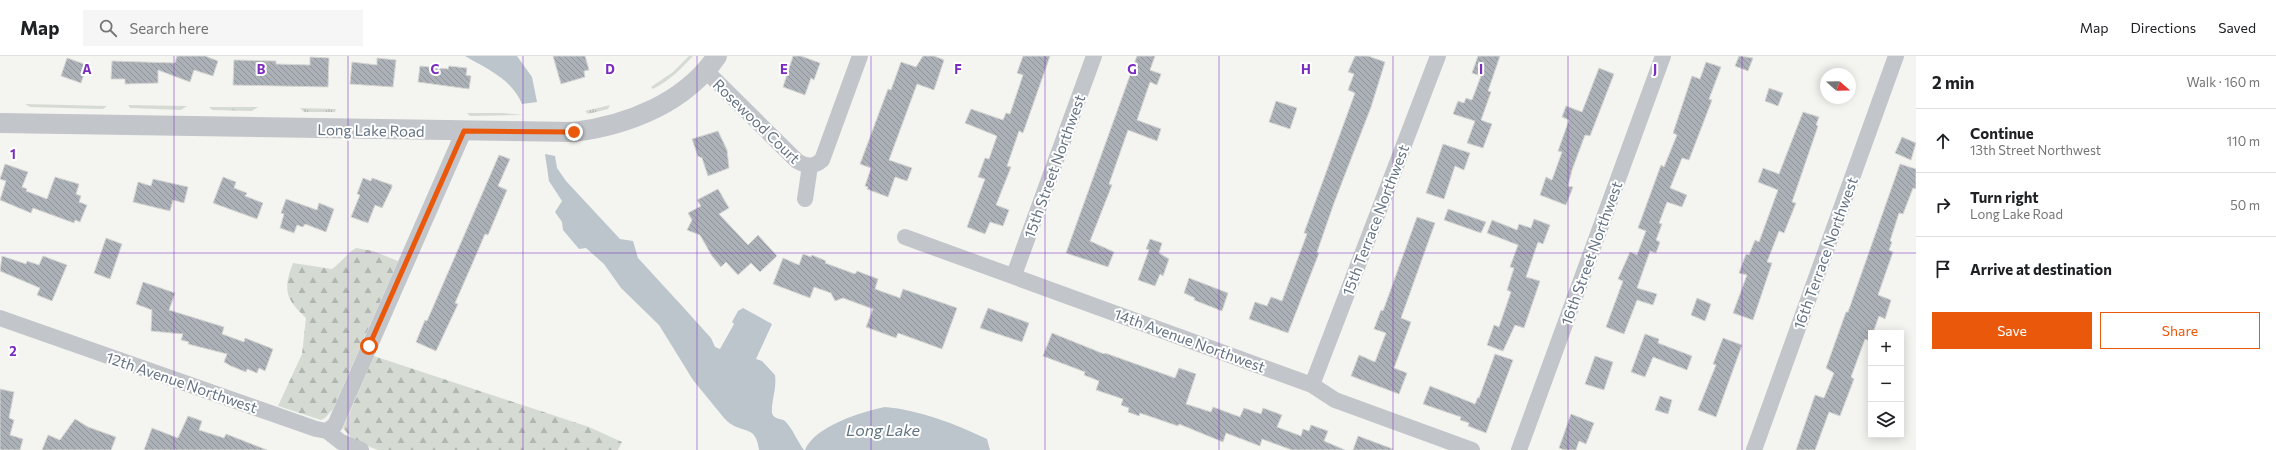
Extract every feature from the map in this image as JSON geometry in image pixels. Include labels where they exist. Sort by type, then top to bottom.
[{"type":"street","name":"Rosewood Court","points":[[711,64],[798,161],[803,165],[810,166],[822,160],[860,56]]},
{"type":"street","name":"15th Street Northwest","points":[[1014,275],[1094,56]]},
{"type":"street","name":"15th Terrace Northwest","points":[[1312,385],[1438,56]]},
{"type":"street","name":"16th Street Northwest","points":[[1519,450],[1663,56]]},
{"type":"street","name":"16th Terrace Northwest","points":[[1754,450],[1896,56]]},
{"type":"street","name":"Long Lake Road","points":[[0,123],[574,132],[621,123],[646,114],[669,101],[711,64]]},
{"type":"street","points":[[327,431],[335,425],[464,131]]},
{"type":"street","name":"Rosewood Court","points":[[805,199],[810,166]]},
{"type":"street","name":"14th Avenue Northwest","points":[[905,237],[1014,275],[1312,385],[1335,400],[1472,450]]},
{"type":"street","name":"12th Avenue Northwest","points":[[0,318],[316,430],[327,431],[341,442],[361,450]]},
{"type":"green space","points":[[689,56],[693,56],[670,78],[653,89],[651,87],[673,72]]},
{"type":"green space","points":[[25,104],[107,106],[103,109],[30,107]]},
{"type":"green space","points":[[128,105],[187,106],[181,110],[130,108]]},
{"type":"green space","points":[[610,105],[608,109],[588,114],[585,111]]},
{"type":"green space","points":[[209,107],[258,107],[252,111],[212,110]]},
{"type":"green space","points":[[300,108],[336,109],[335,112],[304,112]]},
{"type":"green space","points":[[467,113],[503,113],[523,115],[470,116]]},
{"type":"green space","points":[[356,248],[373,251],[398,261],[333,409],[325,418],[321,420],[278,406],[302,354],[306,318],[294,305],[288,293],[288,280],[293,263],[332,269]]},
{"type":"green space","points":[[374,356],[589,427],[622,442],[618,450],[378,450],[354,441],[343,428]]},
{"type":"water","points":[[465,56],[517,56],[532,77],[537,102],[522,104],[518,95],[505,81],[490,70]]},
{"type":"water","points":[[545,154],[555,156],[557,168],[566,181],[620,239],[633,241],[638,258],[711,338],[715,347],[720,349],[734,324],[732,322],[738,311],[743,308],[772,324],[756,359],[762,361],[775,375],[772,409],[773,415],[776,418],[785,421],[804,450],[759,450],[755,436],[751,432],[736,427],[724,418],[693,380],[659,325],[621,288],[604,264],[586,248],[579,249],[563,230],[562,222],[555,212],[562,201],[549,181]]},
{"type":"water","name":"Long Lake","points":[[885,407],[924,414],[962,428],[987,439],[990,450],[805,450],[810,441],[828,427],[852,416]]},
{"type":"building","points":[[177,56],[205,56],[218,61],[213,76],[194,70],[190,82],[158,70],[158,83],[125,84],[125,79],[111,79],[112,61],[175,63]]},
{"type":"building","points":[[553,56],[585,56],[589,70],[584,71],[585,77],[561,84]]},
{"type":"building","points":[[793,56],[801,56],[820,63],[814,80],[811,78],[805,95],[783,87]]},
{"type":"building","points":[[923,56],[934,56],[944,60],[934,90],[917,84],[889,160],[912,168],[907,181],[895,177],[888,197],[867,189],[868,187],[865,186],[871,168],[860,164],[888,89],[891,90],[901,62],[916,67]]},
{"type":"building","points":[[1023,56],[1050,56],[1023,133],[1019,131],[1007,166],[1011,167],[996,205],[1009,210],[1003,226],[990,222],[985,234],[967,227],[985,179],[978,177],[985,158],[989,159],[997,136],[965,123],[971,109],[1003,120],[1006,113],[1010,114],[1023,75],[1017,73]]},
{"type":"building","points":[[1137,56],[1155,56],[1150,70],[1161,74],[1157,85],[1150,82],[1137,120],[1161,129],[1157,141],[1128,130],[1109,184],[1112,185],[1090,241],[1114,252],[1108,267],[1066,253]]},
{"type":"building","points":[[1355,56],[1368,56],[1385,62],[1371,107],[1317,252],[1319,253],[1288,333],[1249,319],[1255,302],[1267,306],[1271,297],[1282,301],[1307,234],[1304,233],[1355,93],[1348,90],[1354,74],[1348,72]]},
{"type":"building","points":[[1478,56],[1500,56],[1488,91],[1491,92],[1481,120],[1492,124],[1483,148],[1467,143],[1475,121],[1453,114],[1458,101],[1464,103],[1466,98],[1472,100],[1481,76],[1472,73]]},
{"type":"building","points":[[1739,56],[1753,58],[1748,71],[1735,66]]},
{"type":"building","points":[[310,57],[329,58],[328,87],[233,85],[234,60],[276,61],[276,64],[310,65]]},
{"type":"building","points":[[67,58],[87,65],[81,83],[61,76]]},
{"type":"building","points":[[377,58],[396,60],[393,87],[350,84],[352,62],[377,65]]},
{"type":"building","points":[[1706,62],[1721,67],[1709,99],[1712,100],[1689,160],[1682,158],[1670,188],[1687,195],[1682,207],[1667,202],[1659,223],[1662,224],[1656,240],[1660,242],[1656,253],[1650,251],[1637,288],[1657,294],[1653,305],[1637,300],[1624,334],[1606,327],[1623,281],[1618,279],[1630,252],[1637,255],[1646,231],[1638,228],[1661,165],[1664,167],[1677,135],[1673,133],[1692,76],[1700,79]]},
{"type":"building","points":[[420,66],[448,69],[449,66],[467,68],[466,75],[471,76],[469,89],[418,82]]},
{"type":"building","points":[[1599,68],[1614,74],[1590,136],[1585,135],[1572,170],[1568,186],[1573,187],[1566,205],[1540,195],[1546,177],[1552,180],[1562,152],[1558,151],[1569,120],[1562,117],[1566,106],[1582,112]]},
{"type":"building","points":[[1769,88],[1783,93],[1778,106],[1765,101]]},
{"type":"building","points":[[1276,101],[1297,108],[1290,129],[1269,122]]},
{"type":"building","points":[[1803,112],[1819,117],[1816,125],[1818,126],[1792,202],[1796,203],[1784,233],[1779,231],[1767,262],[1772,263],[1753,320],[1733,313],[1747,275],[1739,273],[1746,254],[1749,255],[1755,240],[1759,242],[1778,190],[1758,182],[1763,168],[1779,174]]},
{"type":"building","points":[[718,131],[727,150],[729,168],[708,176],[702,158],[698,156],[692,139]]},
{"type":"building","points":[[1902,137],[1916,143],[1911,160],[1895,153]]},
{"type":"building","points":[[1443,144],[1470,153],[1464,170],[1455,166],[1444,199],[1426,193]]},
{"type":"building","points":[[499,155],[510,159],[498,186],[507,190],[488,235],[485,234],[455,303],[458,304],[436,351],[416,342],[425,320],[427,321]]},
{"type":"building","points":[[5,164],[28,172],[22,187],[27,189],[26,191],[47,199],[55,177],[79,184],[76,194],[81,196],[79,202],[87,205],[80,222],[75,220],[74,223],[33,208],[31,213],[0,200],[6,181],[0,179]]},
{"type":"building","points":[[1900,164],[1916,169],[1916,189],[1913,188],[1903,214],[1899,213],[1890,241],[1892,242],[1889,250],[1893,252],[1878,295],[1891,300],[1885,319],[1879,316],[1874,330],[1868,330],[1868,340],[1865,339],[1851,377],[1854,379],[1840,416],[1829,412],[1815,450],[1796,450],[1815,395],[1824,398],[1834,373],[1826,368],[1846,312],[1848,312]]},
{"type":"building","points":[[223,177],[236,182],[234,188],[247,193],[245,196],[263,203],[257,219],[213,203]]},
{"type":"building","points":[[363,178],[371,181],[372,178],[392,185],[382,208],[375,205],[368,223],[351,217],[360,195],[357,194]]},
{"type":"building","points":[[153,179],[188,187],[184,203],[173,200],[170,211],[133,202],[138,182],[151,186]]},
{"type":"building","points":[[718,189],[729,208],[719,214],[748,245],[758,235],[777,256],[760,272],[751,263],[738,275],[726,262],[721,267],[712,256],[700,235],[687,230],[692,220],[688,213],[701,206],[697,200]]},
{"type":"building","points":[[286,199],[317,210],[319,203],[334,209],[326,232],[305,224],[303,227],[297,225],[294,233],[280,228],[284,214],[281,213]]},
{"type":"building","points":[[1448,209],[1486,222],[1481,233],[1444,220]]},
{"type":"building","points":[[1417,217],[1435,223],[1401,318],[1411,322],[1394,368],[1407,373],[1399,394],[1351,376],[1359,355],[1375,362],[1386,333],[1374,329],[1381,310],[1383,311]]},
{"type":"building","points":[[1534,219],[1550,225],[1543,244],[1538,242],[1526,277],[1540,281],[1524,328],[1515,325],[1503,351],[1487,345],[1494,325],[1499,327],[1511,292],[1507,290],[1514,268],[1510,267],[1518,245],[1487,233],[1492,220],[1517,230],[1519,224],[1531,228]]},
{"type":"building","points":[[106,238],[122,244],[110,279],[94,273]]},
{"type":"building","points":[[1150,239],[1162,243],[1159,253],[1169,259],[1163,276],[1160,274],[1155,286],[1138,280],[1149,250],[1146,249]]},
{"type":"building","points":[[803,254],[811,257],[812,255],[826,261],[825,263],[855,274],[857,271],[878,279],[875,289],[900,298],[903,289],[957,308],[942,349],[898,333],[896,338],[866,327],[873,309],[843,298],[835,301],[831,293],[814,287],[810,298],[773,284],[783,258],[799,265]]},
{"type":"building","points":[[2,256],[26,264],[27,261],[39,265],[43,256],[67,265],[52,301],[37,295],[40,288],[0,271]]},
{"type":"building","points":[[1189,278],[1228,293],[1222,311],[1194,300],[1195,298],[1184,293]]},
{"type":"building","points":[[143,282],[175,293],[169,310],[224,327],[222,334],[244,342],[245,338],[273,349],[265,371],[259,368],[257,373],[247,369],[246,372],[231,366],[224,362],[227,354],[188,344],[189,342],[181,340],[183,334],[151,331],[152,310],[136,304]]},
{"type":"building","points":[[1697,298],[1711,304],[1705,321],[1691,315]]},
{"type":"building","points":[[988,308],[1029,323],[1022,342],[980,328]]},
{"type":"building","points":[[1052,333],[1104,354],[1105,353],[1175,378],[1179,368],[1196,374],[1186,404],[1211,412],[1213,407],[1240,417],[1244,408],[1261,414],[1263,408],[1282,415],[1277,427],[1301,436],[1303,429],[1309,431],[1311,425],[1328,431],[1324,441],[1345,450],[1292,450],[1262,439],[1260,446],[1226,433],[1223,442],[1179,424],[1178,426],[1140,413],[1139,416],[1128,412],[1129,408],[1121,405],[1123,399],[1096,390],[1099,381],[1084,375],[1085,372],[1043,356]]},
{"type":"building","points":[[1645,334],[1659,339],[1658,343],[1692,356],[1687,370],[1653,357],[1645,377],[1631,372]]},
{"type":"building","points":[[1723,338],[1742,345],[1716,417],[1698,410],[1716,365],[1713,364]]},
{"type":"building","points":[[1495,354],[1513,360],[1486,433],[1468,426],[1469,423],[1460,420],[1461,417],[1423,404],[1430,386],[1475,404],[1478,397],[1479,398]]},
{"type":"building","points":[[1595,356],[1613,362],[1604,390],[1585,384]]},
{"type":"building","points":[[0,389],[14,392],[9,418],[14,420],[10,435],[23,439],[20,450],[0,450]]},
{"type":"building","points":[[1660,396],[1672,400],[1668,414],[1655,410]]},
{"type":"building","points":[[1571,414],[1594,423],[1586,444],[1579,441],[1576,450],[1565,450],[1559,448]]},
{"type":"building","points":[[188,416],[202,421],[199,430],[224,438],[226,434],[267,450],[144,450],[152,428],[178,438]]},
{"type":"building","points":[[75,419],[88,427],[116,437],[111,450],[42,450],[48,435],[60,440]]},
{"type":"building","points":[[1358,436],[1393,449],[1353,450]]},
{"type":"route","points":[[369,346],[464,131],[574,132]]}]
